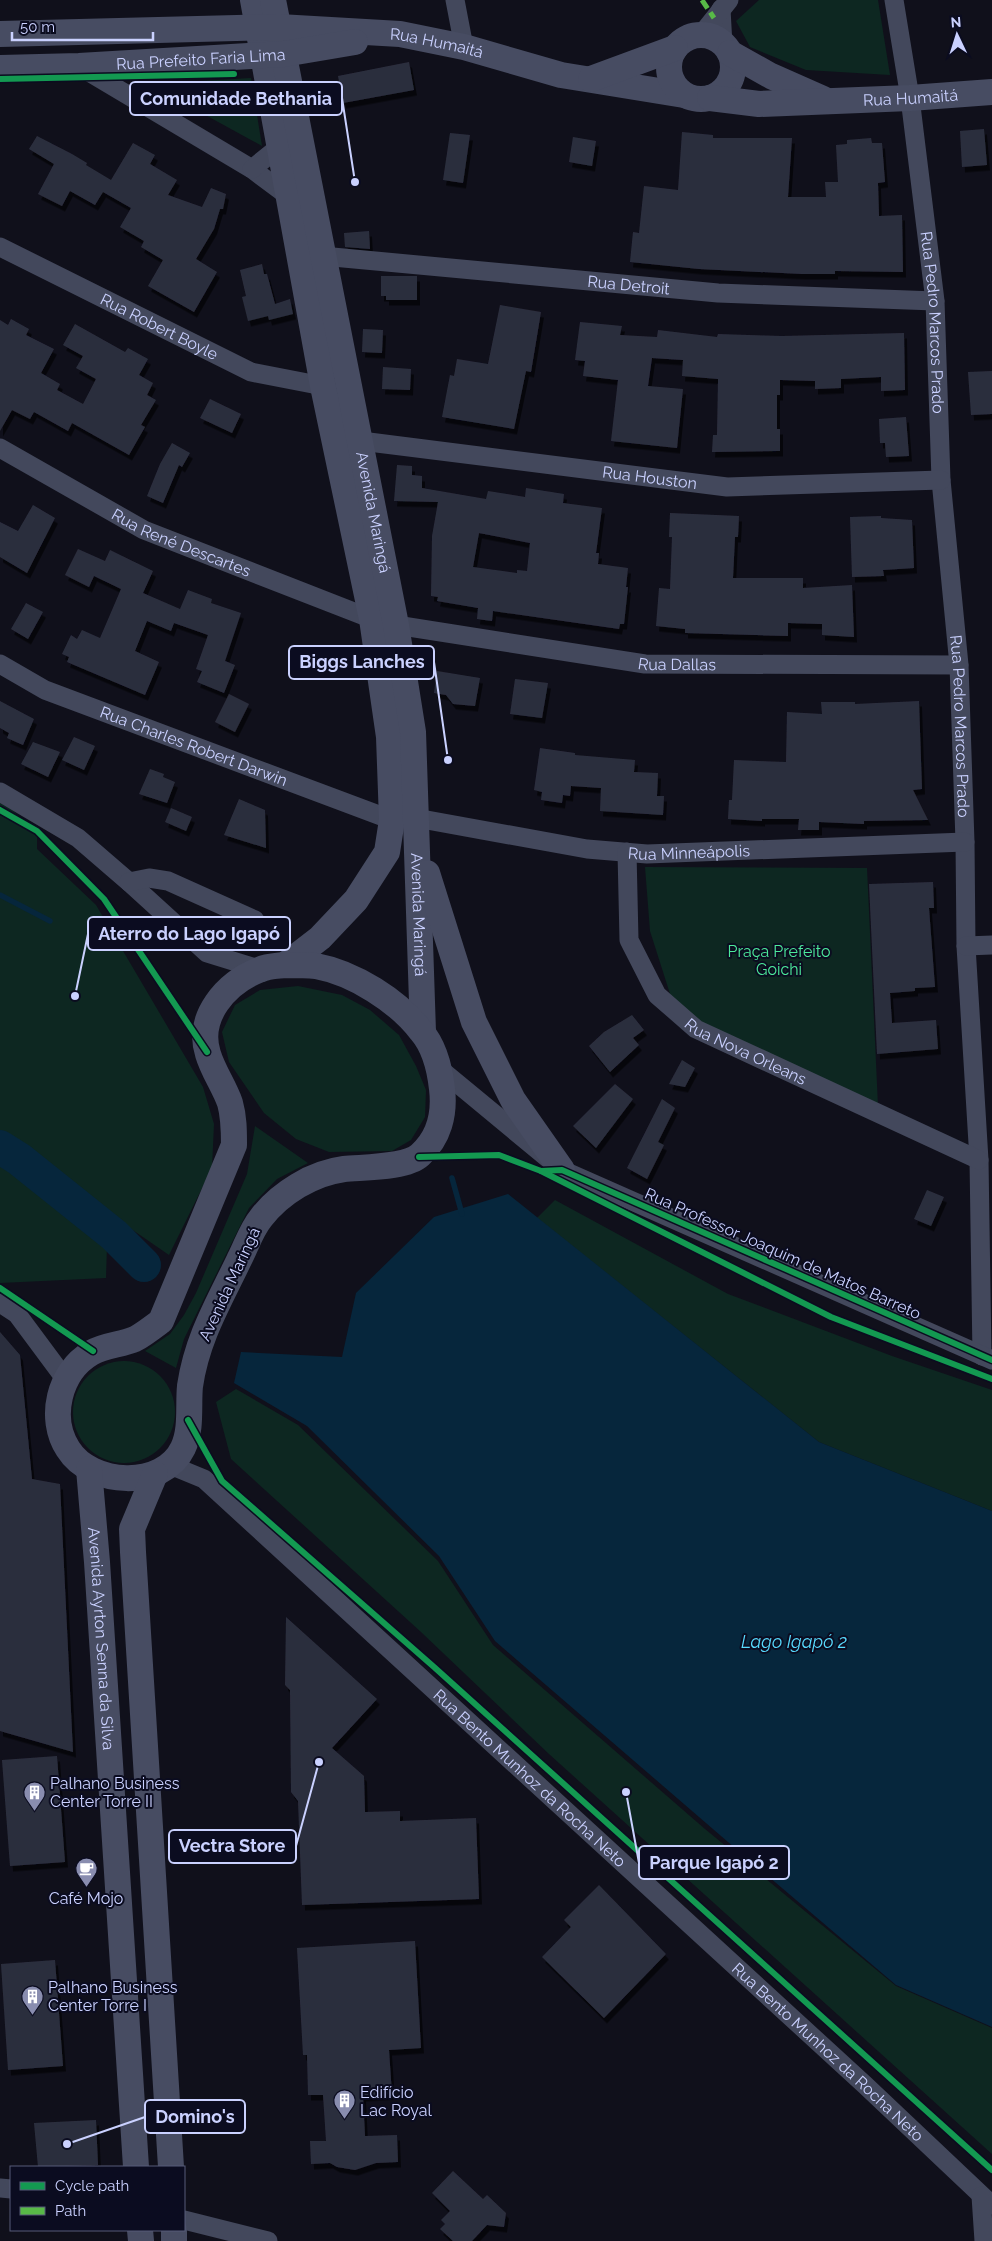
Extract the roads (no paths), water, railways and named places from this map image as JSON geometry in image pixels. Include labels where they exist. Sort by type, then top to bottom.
[{"type":"main road","name":"Avenida Maringá","points":[[253,0],[269,28]]},
{"type":"main road","name":"Avenida Maringá","points":[[273,0],[269,28],[274,55],[322,256],[361,441],[384,622]]},
{"type":"main road","name":"Rua Prefeito Faria Lima","points":[[0,34],[269,28]]},
{"type":"main road","name":"Rua Humaitá","points":[[269,28],[400,34],[464,47],[561,75],[656,92],[684,95]]},
{"type":"main road","name":"Rua Prefeito Faria Lima","points":[[0,68],[79,66],[274,55],[400,34]]},
{"type":"main road","points":[[686,39],[718,44],[733,71],[725,88],[710,98],[696,99],[684,95],[674,86],[669,73],[669,60],[674,48],[686,39]]},
{"type":"main road","name":"Rua Humaitá","points":[[718,44],[771,76],[828,101]]},
{"type":"main road","name":"Rua Humaitá","points":[[591,79],[674,48]]},
{"type":"main road","name":"Avenida Maringá","points":[[162,1469],[183,1447],[188,1420],[190,1386],[200,1339],[260,1219],[276,1203],[306,1180],[343,1169],[379,1168],[418,1157],[437,1134],[444,1106],[440,1069],[423,1032],[409,827],[413,732],[324,386],[279,147],[274,55]]},
{"type":"main road","name":"Rua Humaitá","points":[[710,98],[760,104],[910,98],[992,92]]},
{"type":"main road","name":"Avenida Maringá","points":[[285,965],[320,938],[356,900],[387,852],[409,827]]},
{"type":"main road","points":[[409,827],[474,1022],[513,1100],[562,1170]]},
{"type":"main road","name":"Avenida Maringá","points":[[89,1469],[75,1460],[65,1444],[59,1422],[58,1400],[66,1380],[76,1364],[93,1352],[137,1338],[161,1321],[234,1145],[234,1126],[229,1102],[207,1052],[206,1031],[210,1011],[230,986],[260,969],[285,965],[318,966],[358,981],[391,1001],[423,1032]]},
{"type":"main road","points":[[89,1469],[112,1477],[132,1478],[162,1469]]},
{"type":"main road","name":"Avenida Ayrton Senna da Silva","points":[[89,1469],[97,1562],[136,2166]]},
{"type":"main road","points":[[162,1469],[132,1529],[170,2166]]},
{"type":"street","points":[[456,0],[464,47]]},
{"type":"street","name":"Rua Pedro Marcos Prado","points":[[894,0],[910,98],[934,301],[941,480],[959,665],[965,842],[966,946],[979,1160],[987,1358]]},
{"type":"street","points":[[718,44],[725,4]]},
{"type":"street","points":[[79,66],[252,169],[288,196]]},
{"type":"street","points":[[252,169],[279,147]]},
{"type":"street","name":"Rua Robert Boyle","points":[[0,247],[251,372],[324,386]]},
{"type":"street","name":"Rua Detroit","points":[[322,256],[718,293],[934,301]]},
{"type":"street","name":"Rua Houston","points":[[361,441],[727,487],[941,480]]},
{"type":"street","name":"Rua René Descartes","points":[[0,448],[144,530],[384,622]]},
{"type":"street","name":"Rua Dallas","points":[[384,622],[645,664],[959,665]]},
{"type":"street","name":"Rua Charles Robert Darwin","points":[[0,664],[45,690],[409,827]]},
{"type":"street","points":[[0,792],[78,838],[207,953],[260,969]]},
{"type":"street","name":"Rua Minneápolis","points":[[409,827],[647,854],[965,842]]},
{"type":"street","name":"Rua Nova Orleans","points":[[627,852],[628,940],[657,995],[676,1012],[696,1029],[979,1160]]},
{"type":"street","points":[[129,882],[149,878],[168,881],[255,920]]},
{"type":"street","points":[[966,946],[992,946]]},
{"type":"street","name":"Rua Professor Joaquim de Matos Barreto","points":[[440,1069],[562,1170],[987,1358]]},
{"type":"street","points":[[0,1303],[17,1314],[66,1380]]},
{"type":"street","name":"Rua Bento Munhoz da Rocha Neto","points":[[162,1469],[204,1479],[865,2085],[987,2200]]},
{"type":"street","points":[[984,2241],[987,2200]]},
{"type":"street","points":[[185,2220],[268,2241]]},
{"type":"water","name":"Lago Igapó 2","points":[[508,1194],[819,1442],[992,1511],[992,2027],[896,1985],[495,1641],[439,1556],[307,1426],[234,1383],[241,1352],[342,1357],[356,1293],[434,1217]]},
{"type":"waterway","points":[[0,895],[50,921]]},
{"type":"waterway","points":[[0,1147],[19,1159],[114,1235],[144,1265]]},
{"type":"waterway","points":[[452,1178],[462,1214]]},
{"type":"place","name":"Comunidade Bethania","points":[[355,182]]},
{"type":"place","name":"Biggs Lanches","points":[[448,760]]},
{"type":"place","name":"Aterro do Lago Igapó","points":[[75,996]]},
{"type":"place","name":"Vectra Store","points":[[319,1762]]},
{"type":"place","name":"Parque Igapó 2","points":[[626,1792]]},
{"type":"place","name":"Palhano Business Center Torre II","points":[[34,1811]]},
{"type":"place","name":"Café Mojo","points":[[86,1888]]},
{"type":"place","name":"Palhano Business Center Torre I","points":[[32,2015]]},
{"type":"place","name":"Edifício Lac Royal","points":[[344,2120]]},
{"type":"place","name":"Domino's","points":[[67,2144]]},
{"type":"park label","name":"Praça Prefeito Goichi","points":[[779,960]]}]
